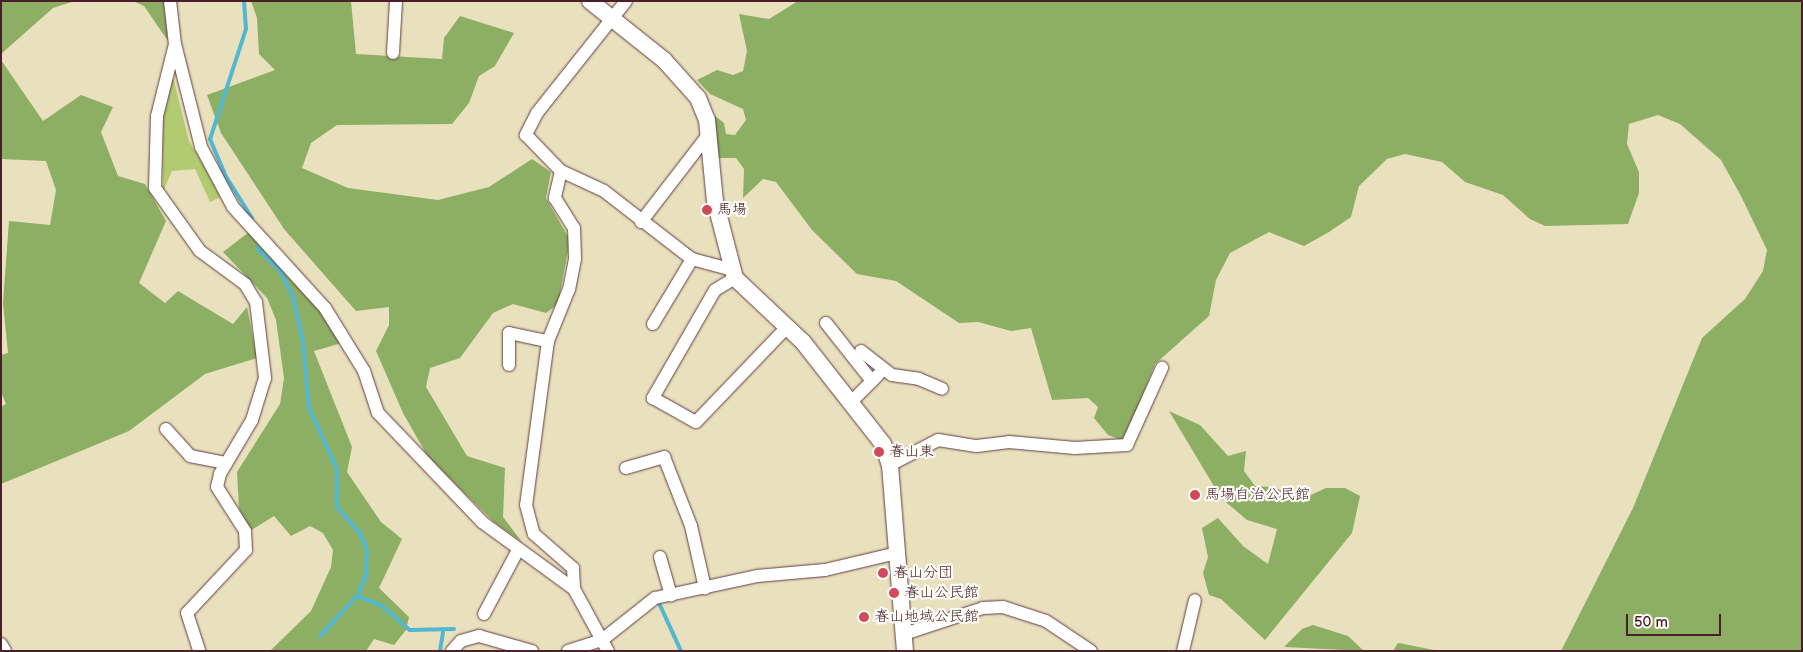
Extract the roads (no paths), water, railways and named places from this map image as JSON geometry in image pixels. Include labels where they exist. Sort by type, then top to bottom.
[{"type":"street","points":[[170,1],[175,44],[201,147],[233,207],[325,308],[364,371],[378,413],[425,467],[518,550],[574,589]]},
{"type":"street","points":[[393,53],[396,1]]},
{"type":"street","points":[[590,1],[664,60],[698,98],[708,135],[715,201],[733,274]]},
{"type":"street","points":[[626,1],[526,129],[528,142],[561,171],[604,191],[641,222],[692,259],[733,274],[788,326],[876,433],[890,465],[905,643],[983,608],[1003,607],[1046,621],[1090,651]]},
{"type":"street","points":[[175,44],[157,116],[155,188],[200,251],[245,284],[256,302],[265,378],[261,401],[226,463],[217,487],[246,531],[247,544],[235,567],[187,613],[199,651]]},
{"type":"street","points":[[641,222],[708,135]]},
{"type":"street","points":[[561,171],[555,198],[577,239],[569,289],[548,341],[526,505],[534,534],[573,568],[574,589],[605,646]]},
{"type":"street","points":[[653,324],[692,259]]},
{"type":"street","points":[[733,274],[715,290],[653,398],[696,422],[788,326]]},
{"type":"street","points":[[826,323],[872,381]]},
{"type":"street","points":[[509,365],[510,333],[548,341]]},
{"type":"street","points":[[861,351],[885,369],[942,389]]},
{"type":"street","points":[[890,465],[938,440],[977,446],[1009,442],[1075,448],[1127,445],[1162,368]]},
{"type":"street","points":[[850,403],[885,369]]},
{"type":"street","points":[[166,429],[190,456],[226,463]]},
{"type":"street","points":[[626,468],[664,457],[691,526],[705,588]]},
{"type":"street","points":[[484,614],[518,550]]},
{"type":"street","points":[[568,651],[605,646],[656,598],[757,576],[824,570],[897,553]]},
{"type":"street","points":[[660,556],[671,595]]},
{"type":"street","points":[[1183,651],[1195,600]]},
{"type":"street","points":[[452,651],[461,641],[479,636],[530,651]]},
{"type":"street","points":[[1,644],[5,651]]},
{"type":"waterway","points":[[244,1],[246,29],[210,139],[225,175],[252,218]]},
{"type":"waterway","points":[[260,244],[258,249],[280,271],[293,297],[303,341],[309,408],[337,469],[337,507],[360,533],[367,550],[366,576],[357,596],[320,636]]},
{"type":"waterway","points":[[357,596],[381,605],[410,630],[454,629]]},
{"type":"waterway","points":[[659,603],[681,651]]},
{"type":"waterway","points":[[440,651],[443,632]]},
{"type":"place","name":"馬場","points":[[707,210]]},
{"type":"place","name":"春山東","points":[[879,452]]},
{"type":"place","name":"馬場自治公民館","points":[[1195,495]]},
{"type":"place","name":"春山分団","points":[[883,573]]},
{"type":"place","name":"春山公民館","points":[[894,593]]},
{"type":"place","name":"春山地域公民館","points":[[864,617]]}]
